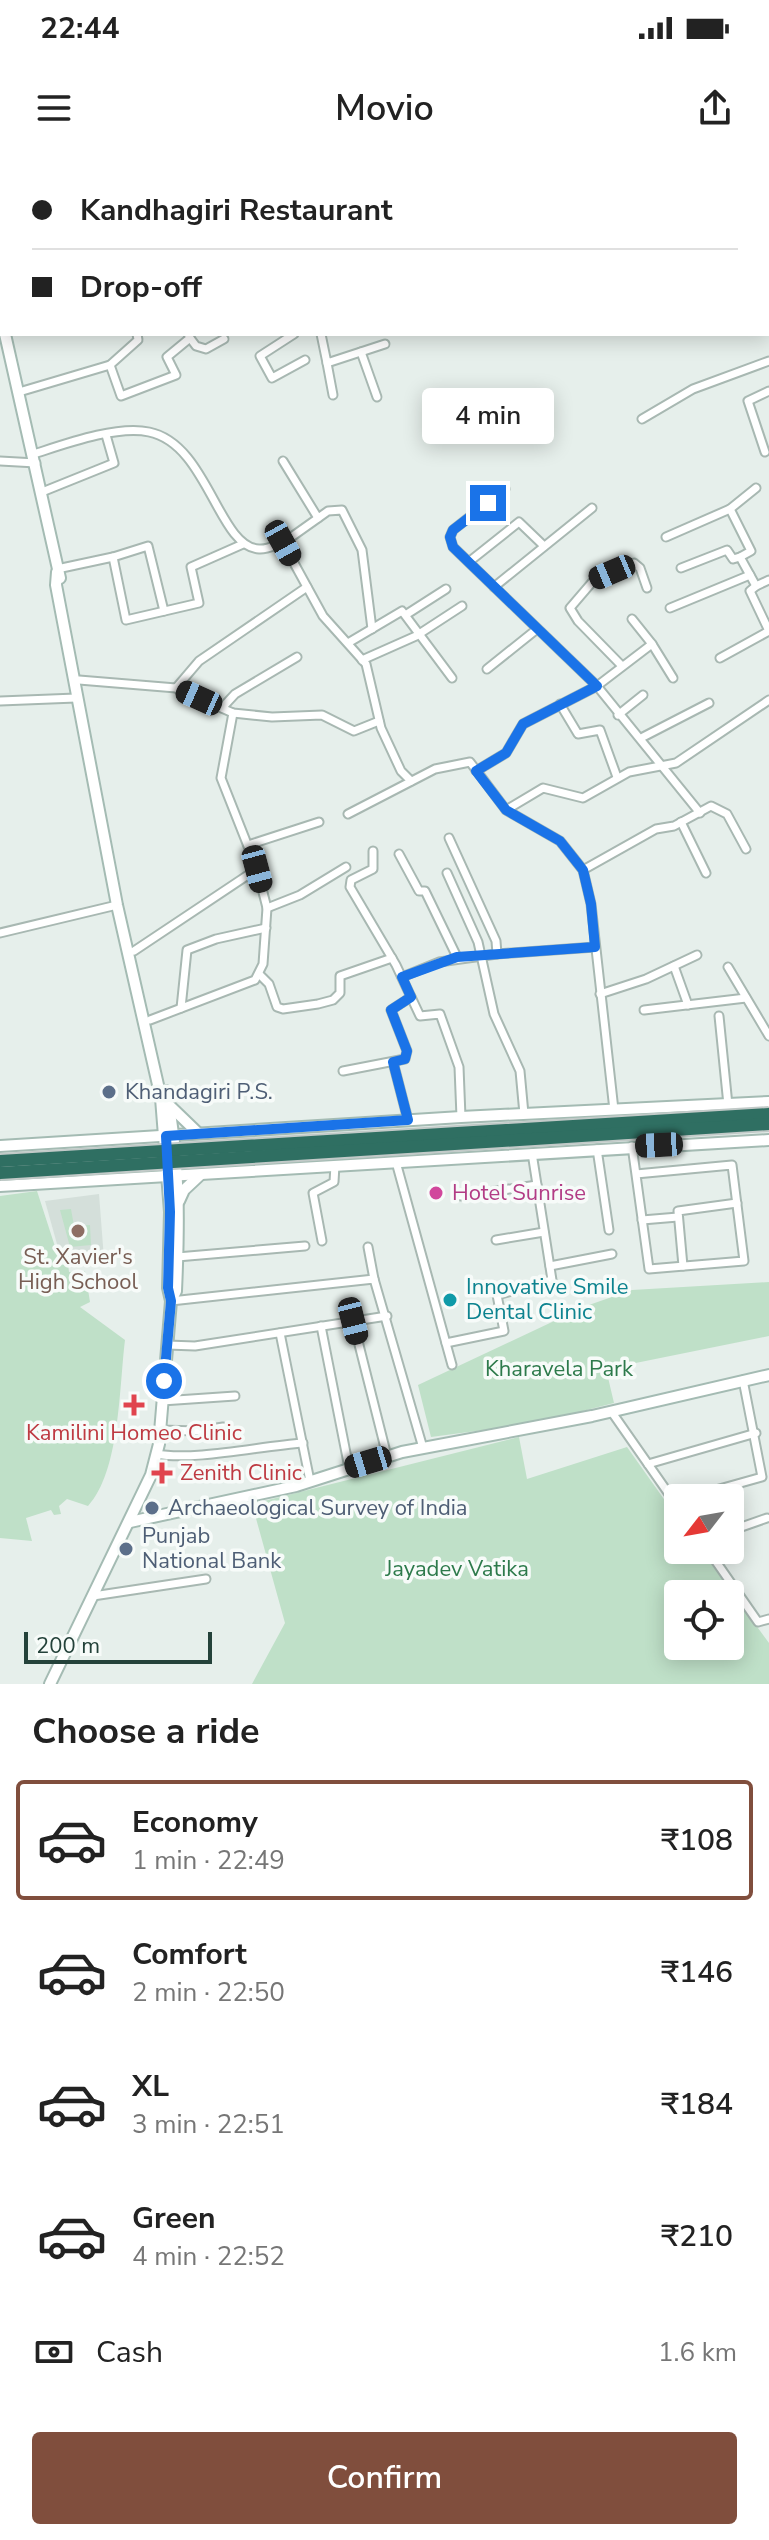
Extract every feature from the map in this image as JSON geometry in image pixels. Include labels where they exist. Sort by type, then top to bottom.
[{"type":"highway","points":[[0,1161],[769,1114]]},
{"type":"highway","points":[[0,1173],[769,1124]]},
{"type":"street","points":[[5,336],[35,459],[79,680],[117,905],[165,1106],[170,1136],[177,1257],[176,1291],[171,1301]]},
{"type":"street","points":[[19,392],[110,365],[138,340],[137,336]]},
{"type":"street","points":[[110,365],[121,396],[176,375],[167,357],[189,336],[196,346],[206,349],[224,339]]},
{"type":"street","points":[[291,336],[260,356],[272,378],[305,360]]},
{"type":"street","points":[[321,336],[333,395]]},
{"type":"street","points":[[327,363],[385,344]]},
{"type":"street","points":[[361,352],[377,397]]},
{"type":"street","points":[[642,419],[693,389],[769,361]]},
{"type":"street","points":[[769,391],[748,401],[769,462]]},
{"type":"street","points":[[0,461],[35,459],[94,435],[147,431],[177,446],[192,459],[216,505],[243,544],[259,549],[283,543],[333,509],[342,510],[358,537],[372,629]]},
{"type":"street","points":[[42,492],[114,463],[106,435]]},
{"type":"street","points":[[283,461],[318,518]]},
{"type":"street","points":[[666,537],[730,509],[756,488]]},
{"type":"street","points":[[505,489],[453,530],[450,537],[453,547],[597,686],[618,715],[643,737],[660,767],[700,813]]},
{"type":"street","points":[[494,587],[592,508]]},
{"type":"street","points":[[681,568],[727,550],[733,559],[751,551],[730,509]]},
{"type":"street","points":[[470,561],[519,522],[544,546]]},
{"type":"street","points":[[283,543],[323,616],[362,660],[379,721],[401,771],[411,781]]},
{"type":"street","points":[[113,557],[126,620],[199,603],[191,567],[243,544]]},
{"type":"street","points":[[57,570],[148,546],[164,611]]},
{"type":"street","points":[[740,557],[756,586]]},
{"type":"street","points":[[622,666],[578,621],[570,608],[594,580],[634,563],[640,568],[647,588]]},
{"type":"street","points":[[57,570],[56,585],[76,698],[150,1020],[151,1039]]},
{"type":"street","points":[[670,608],[750,575]]},
{"type":"street","points":[[720,658],[769,631],[750,591],[769,580]]},
{"type":"street","points":[[176,688],[199,661],[307,587]]},
{"type":"street","points":[[348,643],[396,613],[407,614],[446,589]]},
{"type":"street","points":[[362,660],[420,633],[462,606]]},
{"type":"street","points":[[407,614],[452,678]]},
{"type":"street","points":[[632,619],[673,678]]},
{"type":"street","points":[[487,669],[537,629]]},
{"type":"street","points":[[476,771],[506,753],[523,724],[597,686],[652,644]]},
{"type":"street","points":[[222,708],[235,694],[297,657]]},
{"type":"street","points":[[79,680],[176,688],[233,713],[272,717],[322,715],[354,731],[379,721]]},
{"type":"street","points":[[618,715],[643,695]]},
{"type":"street","points":[[0,701],[76,698]]},
{"type":"street","points":[[506,810],[543,788],[583,798],[617,777],[683,759],[769,700]]},
{"type":"street","points":[[643,737],[709,703]]},
{"type":"street","points":[[560,704],[578,734],[600,730],[617,777]]},
{"type":"street","points":[[150,1020],[255,980],[259,974],[267,908],[257,869],[221,778],[233,713]]},
{"type":"street","points":[[348,814],[435,769],[470,762],[506,810],[560,841],[583,870],[591,904],[614,1110]]},
{"type":"street","points":[[583,870],[656,829],[681,822],[711,806],[719,808],[734,825],[746,849]]},
{"type":"street","points":[[248,845],[319,822]]},
{"type":"street","points":[[681,822],[706,873]]},
{"type":"street","points":[[449,838],[496,941],[497,954]]},
{"type":"street","points":[[373,851],[373,869],[351,880],[350,887],[392,958],[420,1016],[440,1014],[459,1067],[461,1117]]},
{"type":"street","points":[[399,854],[419,891],[425,891],[457,957]]},
{"type":"street","points":[[267,908],[300,895],[346,867]]},
{"type":"street","points":[[134,951],[257,869]]},
{"type":"street","points":[[447,873],[478,942],[494,1014],[520,1071],[524,1114]]},
{"type":"street","points":[[0,933],[117,905]]},
{"type":"street","points":[[181,1008],[187,950],[216,939],[266,928]]},
{"type":"street","points":[[402,977],[457,957],[595,947]]},
{"type":"street","points":[[600,994],[697,955]]},
{"type":"street","points":[[259,974],[269,984],[277,1007],[283,1009],[333,1000],[340,993],[340,976],[392,958]]},
{"type":"street","points":[[674,966],[688,1005]]},
{"type":"street","points":[[728,967],[769,1036]]},
{"type":"street","points":[[343,1071],[393,1062],[407,1055],[391,1010],[411,997]]},
{"type":"street","points":[[644,1010],[746,998]]},
{"type":"street","points":[[719,1016],[729,1105]]},
{"type":"street","points":[[393,1062],[408,1120]]},
{"type":"street","points":[[0,1146],[408,1120],[769,1102]]},
{"type":"street","points":[[165,1106],[198,1133]]},
{"type":"street","points":[[148,1136],[165,1106]]},
{"type":"street","points":[[268,1129],[256,1151],[275,1170]]},
{"type":"street","points":[[103,1139],[115,1146],[121,1160],[120,1168],[107,1181]]},
{"type":"street","points":[[0,1186],[769,1140]]},
{"type":"street","points":[[632,1146],[649,1269],[744,1261],[732,1165],[636,1174]]},
{"type":"street","points":[[597,1148],[609,1230]]},
{"type":"street","points":[[446,1343],[504,1331],[497,1295],[552,1280],[532,1153]]},
{"type":"street","points":[[396,1162],[452,1365]]},
{"type":"street","points":[[322,1241],[313,1193],[334,1182],[335,1165]]},
{"type":"street","points":[[50,1684],[130,1522],[156,1454],[171,1301],[168,1288],[174,1204],[200,1175]]},
{"type":"street","points":[[147,1178],[162,1187],[174,1204]]},
{"type":"street","points":[[461,1196],[537,1185]]},
{"type":"street","points":[[683,1266],[678,1211],[737,1203]]},
{"type":"street","points":[[642,1220],[678,1217]]},
{"type":"street","points":[[496,1240],[544,1232]]},
{"type":"street","points":[[177,1257],[305,1246]]},
{"type":"street","points":[[368,1247],[374,1279],[423,1448]]},
{"type":"street","points":[[550,1266],[612,1254]]},
{"type":"street","points":[[171,1301],[374,1279]]},
{"type":"street","points":[[167,1345],[195,1346],[387,1316]]},
{"type":"street","points":[[353,1321],[387,1456]]},
{"type":"street","points":[[321,1326],[349,1468]]},
{"type":"street","points":[[280,1333],[310,1481]]},
{"type":"street","points":[[130,1522],[310,1481],[387,1456],[611,1411],[769,1375]]},
{"type":"street","points":[[737,1484],[762,1477],[756,1433],[743,1380]]},
{"type":"street","points":[[162,1401],[235,1396]]},
{"type":"street","points":[[611,1411],[664,1486]]},
{"type":"street","points":[[160,1430],[198,1431],[223,1427]]},
{"type":"street","points":[[648,1464],[756,1433]]},
{"type":"street","points":[[156,1454],[177,1458],[303,1443]]},
{"type":"street","points":[[744,1526],[767,1518]]},
{"type":"street","points":[[718,1564],[758,1622],[769,1619]]},
{"type":"street","points":[[93,1596],[206,1579]]},
{"type":"shaded area","name":"St. Xavier's High School","points":[[99,1194],[104,1259],[62,1262],[45,1201]]},
{"type":"green space","points":[[37,1191],[61,1265],[68,1264],[69,1272],[85,1271],[90,1302],[80,1307],[125,1340],[116,1428],[99,1491],[88,1506],[67,1499],[59,1506],[61,1514],[54,1515],[51,1510],[26,1518],[32,1541],[0,1538],[0,1196]]},
{"type":"green space","points":[[71,1209],[74,1226],[90,1225],[91,1245],[70,1247],[60,1210]]},
{"type":"green space","name":"Kharavela Park","points":[[769,1282],[769,1336],[606,1369],[614,1403],[536,1423],[431,1437],[418,1385],[586,1306],[632,1290]]},
{"type":"green space","name":"Jayadev Vatika","points":[[519,1437],[527,1479],[627,1447],[664,1499],[664,1564],[711,1564],[723,1580],[664,1580],[664,1660],[744,1660],[744,1609],[769,1643],[769,1684],[252,1684],[285,1623],[252,1504]]},
{"type":"place","name":"Khandagiri P.S.","points":[[109,1092]]},
{"type":"place","name":"Hotel Sunrise","points":[[436,1193]]},
{"type":"place","name":"St. Xavier's High School","points":[[78,1231]]},
{"type":"place","name":"Innovative Smile Dental Clinic","points":[[450,1300]]},
{"type":"place","name":"Kamilini Homeo Clinic","points":[[134,1405]]},
{"type":"place","name":"Zenith Clinic","points":[[162,1473]]},
{"type":"place","name":"Archaeological Survey of India","points":[[152,1508]]},
{"type":"place","name":"Punjab National Bank","points":[[126,1549]]},
{"type":"route","points":[[164,1381],[171,1301],[168,1288],[170,1212],[166,1136],[408,1120],[393,1062],[402,1061],[407,1055],[391,1010],[397,1003],[411,997],[402,977],[457,957],[547,948],[595,947],[591,904],[583,870],[560,841],[506,810],[476,771],[506,753],[523,724],[597,686],[453,547],[450,537],[453,530],[488,503]]}]
